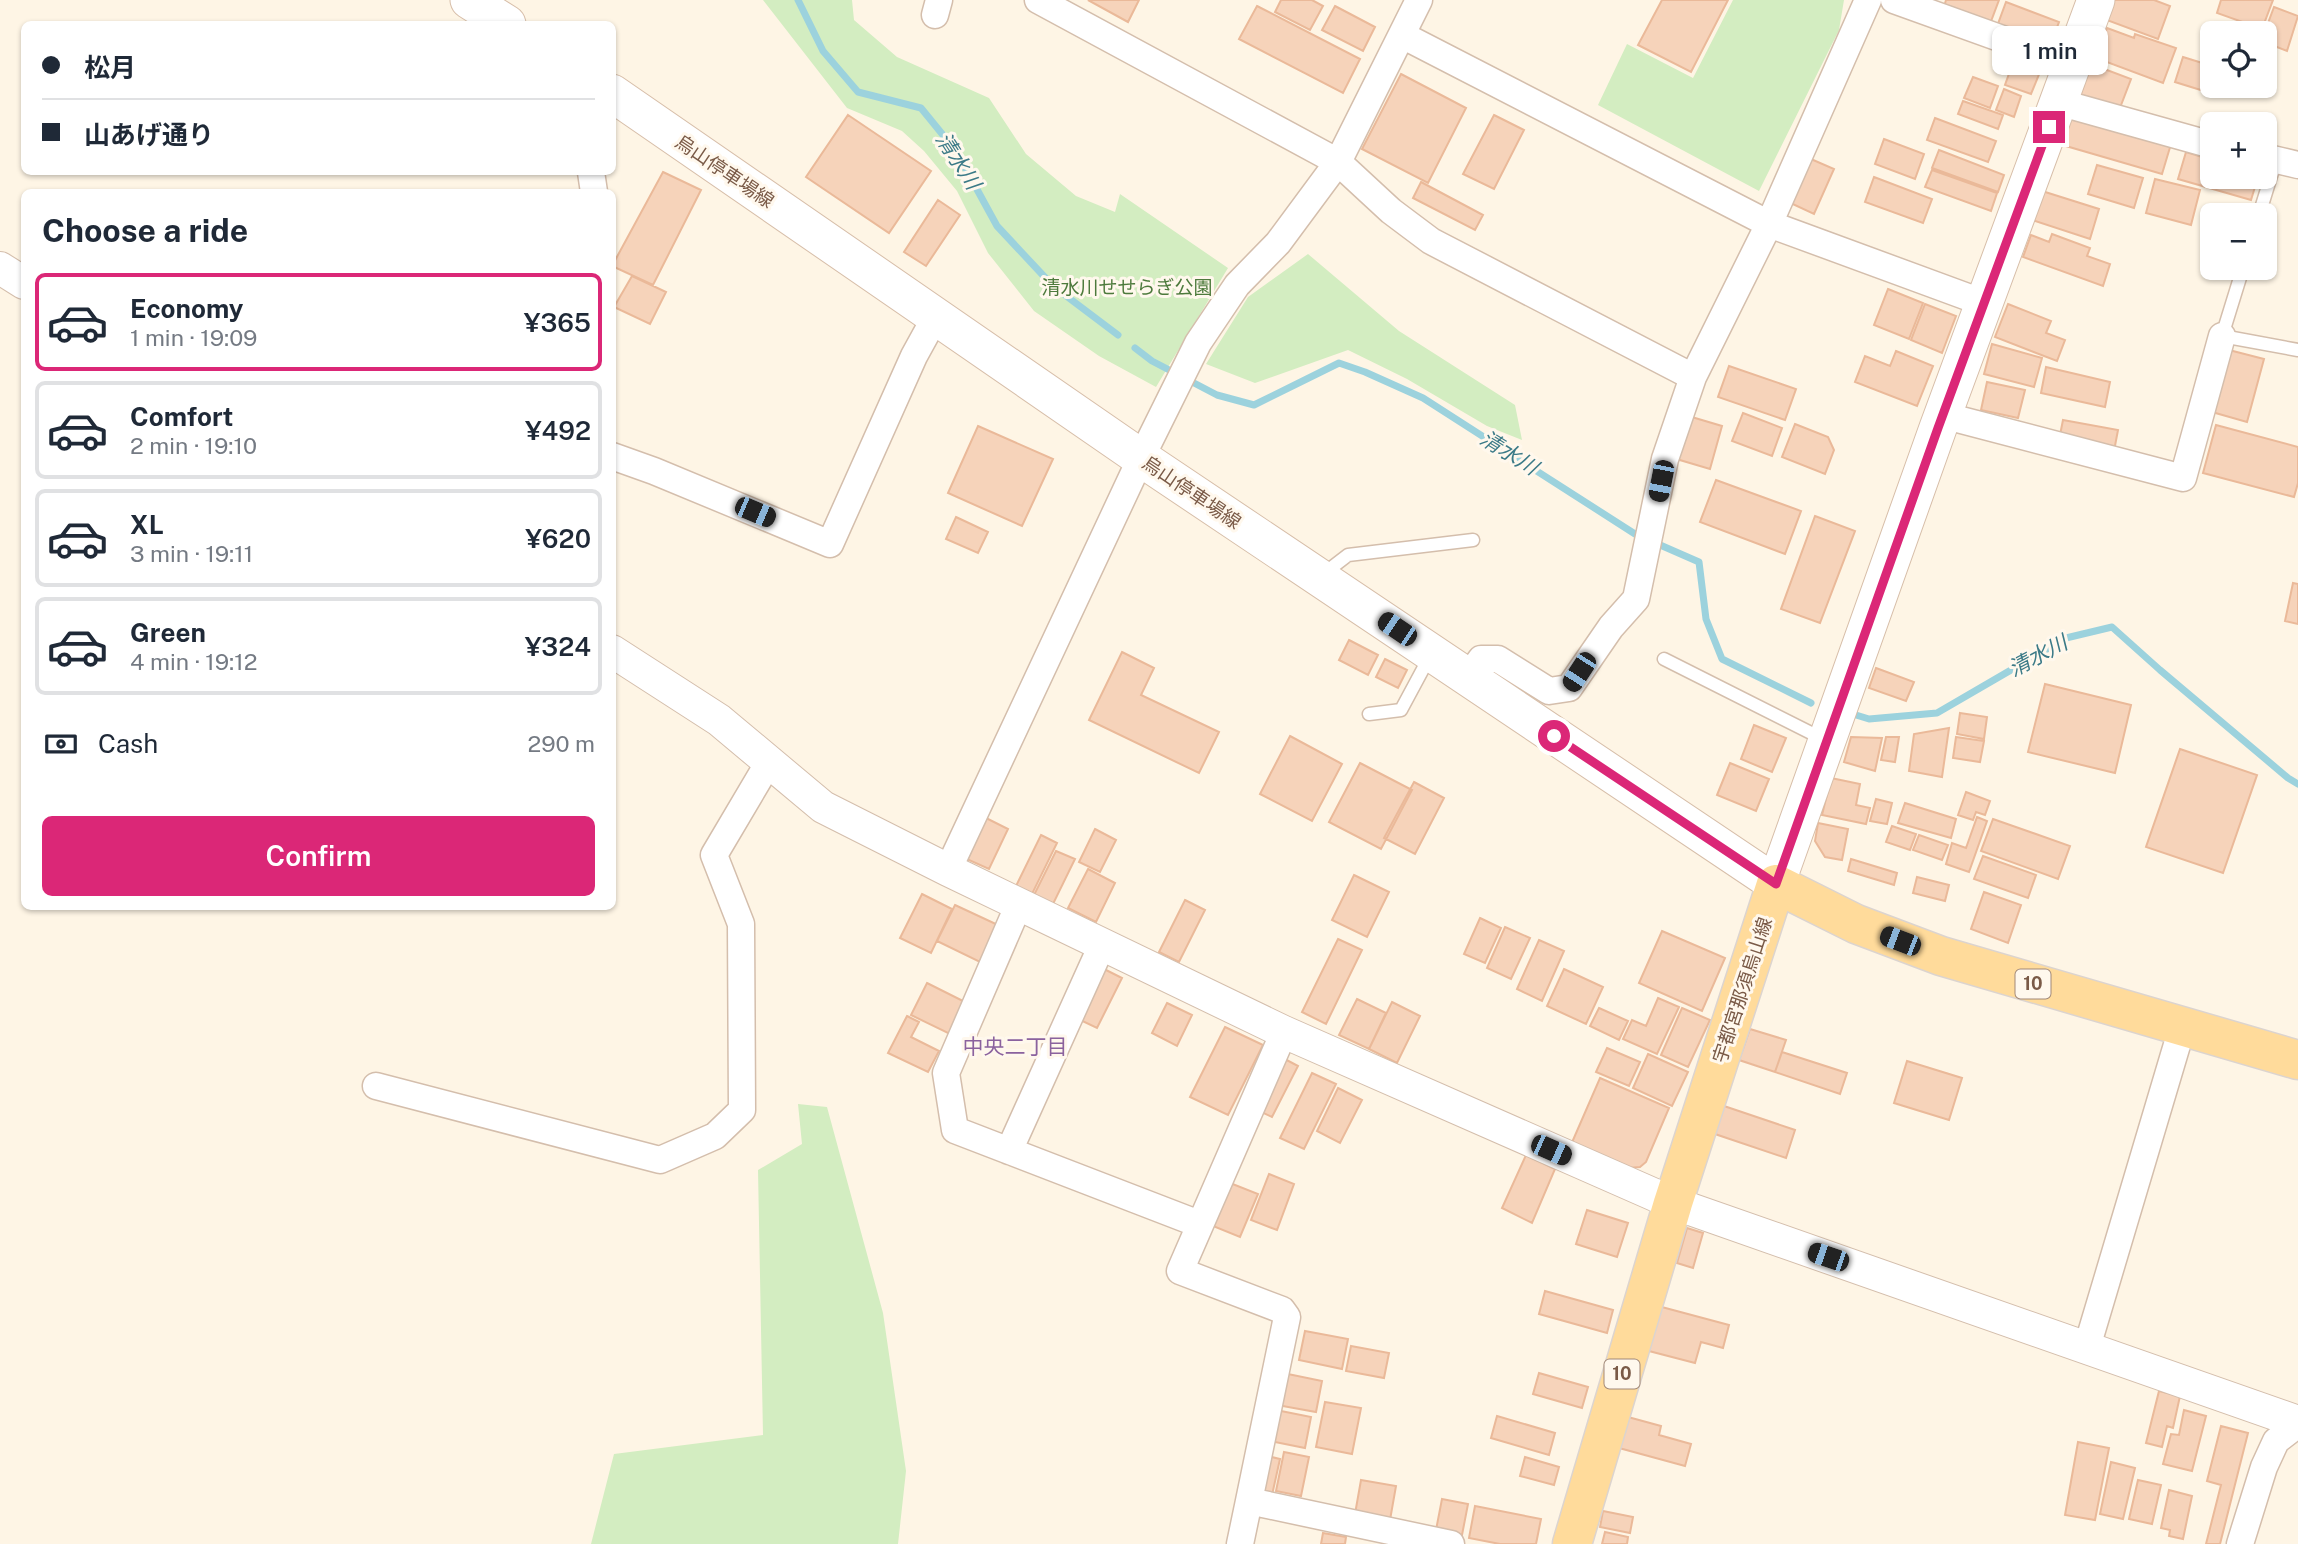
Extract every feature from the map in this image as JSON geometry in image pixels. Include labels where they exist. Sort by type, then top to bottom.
[{"type":"main road","points":[[469,0],[502,21]]},
{"type":"main road","points":[[1776,884],[1942,415],[2096,0]]},
{"type":"main road","name":"烏山停車場線","points":[[616,96],[1141,458],[1776,884]]},
{"type":"main road","name":"10","points":[[1776,884],[1856,924],[1941,956],[2298,1060]]},
{"type":"main road","name":"宇都宮那須烏山線","points":[[1572,1544],[1673,1203],[1776,884]]},
{"type":"street","points":[[1038,0],[1338,162],[1391,211],[1431,242],[1693,377]]},
{"type":"street","points":[[948,870],[1186,365],[1237,285],[1278,243],[1338,162],[1419,0]]},
{"type":"street","points":[[1468,677],[1481,659],[1498,659],[1549,691],[1569,688],[1611,627],[1636,599],[1665,459],[1693,377],[1769,224],[1868,0]]},
{"type":"street","points":[[1894,0],[2072,64]]},
{"type":"street","points":[[1402,35],[1769,224],[1984,303]]},
{"type":"street","points":[[2058,102],[2200,142]]},
{"type":"street","points":[[0,268],[21,281]]},
{"type":"street","points":[[616,457],[831,544],[914,356],[936,316]]},
{"type":"street","points":[[1942,415],[2183,478],[2222,336]]},
{"type":"street","points":[[616,654],[719,720],[823,807],[1284,1032],[1673,1203],[2298,1423]]},
{"type":"street","points":[[376,1086],[660,1160],[715,1136],[742,1110],[742,964],[741,924],[714,855],[769,762]]},
{"type":"street","points":[[1019,904],[946,1073],[955,1130],[1199,1224]]},
{"type":"street","points":[[1009,1151],[1102,945]]},
{"type":"street","points":[[2087,1347],[2182,1028]]},
{"type":"street","points":[[1240,1544],[1287,1317],[1282,1310],[1180,1271],[1284,1032]]},
{"type":"street","points":[[2240,1544],[2264,1466],[2276,1441],[2298,1423]]},
{"type":"street","points":[[1249,1501],[1451,1544]]},
{"type":"lane","points":[[2263,203],[2279,161]]},
{"type":"lane","points":[[2239,280],[2222,336],[2298,350]]},
{"type":"lane","points":[[1319,577],[1348,555],[1473,540]]},
{"type":"lane","points":[[1369,715],[1401,710],[1431,652]]},
{"type":"lane","points":[[1664,659],[1826,740]]},
{"type":"green space","name":"清水川せせらぎ公園","points":[[763,0],[852,0],[854,20],[897,57],[989,98],[1026,154],[1076,196],[1115,212],[1120,194],[1228,268],[1156,387],[1099,356],[1034,311],[988,253],[957,191],[924,151],[902,131],[847,108]]},
{"type":"green space","points":[[1733,0],[1844,0],[1839,30],[1759,191],[1598,105],[1627,44],[1693,78]]},
{"type":"green space","points":[[1308,254],[1399,331],[1515,405],[1522,440],[1487,426],[1407,379],[1348,350],[1255,383],[1206,364],[1248,297]]},
{"type":"green space","points":[[798,1104],[827,1107],[883,1313],[906,1471],[898,1544],[591,1544],[614,1454],[763,1435],[758,1170],[802,1144]]},
{"type":"building","points":[[1088,0],[1139,0],[1128,22]]},
{"type":"building","points":[[1281,0],[1312,0],[1323,6],[1310,30],[1275,12]]},
{"type":"building","points":[[1662,0],[1728,0],[1691,72],[1638,45]]},
{"type":"building","points":[[1946,0],[1999,0],[1990,24],[1944,7]]},
{"type":"building","points":[[2111,0],[2154,0],[2170,6],[2158,39],[2104,19]]},
{"type":"building","points":[[2221,0],[2273,0],[2265,21],[2240,21],[2217,13]]},
{"type":"building","points":[[2006,2],[2059,22],[2048,51],[1995,32]]},
{"type":"building","points":[[1257,6],[1360,59],[1343,93],[1239,39]]},
{"type":"building","points":[[1335,6],[1375,27],[1363,51],[1322,30]]},
{"type":"building","points":[[2274,7],[2298,16],[2287,51],[2277,47],[2277,21],[2269,21]]},
{"type":"building","points":[[2107,28],[2176,48],[2163,83],[2096,58]]},
{"type":"building","points":[[2015,57],[2042,67],[2031,94],[2005,85]]},
{"type":"building","points":[[2183,57],[2200,62],[2200,90],[2175,82]]},
{"type":"building","points":[[2091,64],[2131,79],[2118,113],[2079,99]]},
{"type":"building","points":[[1401,74],[1466,108],[1428,183],[1362,149]]},
{"type":"building","points":[[1973,77],[1998,86],[1990,108],[1964,98]]},
{"type":"building","points":[[2004,89],[2021,96],[2014,117],[1996,110]]},
{"type":"building","points":[[1963,101],[2003,115],[1998,129],[1958,114]]},
{"type":"building","points":[[2068,114],[2171,144],[2162,174],[2059,144]]},
{"type":"building","points":[[848,115],[931,171],[889,233],[806,177]]},
{"type":"building","points":[[1494,115],[1524,130],[1494,189],[1463,174]]},
{"type":"building","points":[[1935,118],[1996,141],[1988,162],[1927,140]]},
{"type":"building","points":[[1884,139],[1924,154],[1915,179],[1875,164]]},
{"type":"building","points":[[1939,150],[2004,175],[1998,192],[1932,168]]},
{"type":"building","points":[[2186,152],[2200,156],[2200,185],[2178,179]]},
{"type":"building","points":[[1804,156],[1834,169],[1814,214],[1784,200]]},
{"type":"building","points":[[2097,165],[2143,178],[2134,208],[2088,194]]},
{"type":"building","points":[[1932,170],[1997,193],[1991,211],[1925,187]]},
{"type":"building","points":[[663,172],[701,190],[653,285],[616,268],[616,259]]},
{"type":"building","points":[[1874,177],[1932,199],[1923,223],[1865,202]]},
{"type":"building","points":[[2155,179],[2200,190],[2191,225],[2146,213]]},
{"type":"building","points":[[1421,182],[1483,215],[1475,230],[1413,198]]},
{"type":"building","points":[[2213,189],[2254,189],[2251,200]]},
{"type":"building","points":[[2042,191],[2099,209],[2090,239],[2032,220]]},
{"type":"building","points":[[938,200],[960,215],[926,266],[904,252]]},
{"type":"building","points":[[2052,234],[2090,248],[2087,256],[2110,264],[2103,286],[2023,257],[2031,235],[2049,242]]},
{"type":"building","points":[[632,276],[666,292],[650,324],[616,308]]},
{"type":"building","points":[[1888,289],[1923,303],[1909,339],[1874,325]]},
{"type":"building","points":[[1925,304],[1956,316],[1942,353],[1911,340]]},
{"type":"building","points":[[2008,304],[2051,321],[2046,333],[2065,340],[2057,361],[1995,337]]},
{"type":"building","points":[[1992,344],[2042,358],[2034,387],[1984,374]]},
{"type":"building","points":[[2229,350],[2264,359],[2247,422],[2212,412]]},
{"type":"building","points":[[1896,351],[1933,366],[1917,406],[1855,382],[1865,356],[1890,366]]},
{"type":"building","points":[[1729,366],[1796,389],[1785,420],[1718,397]]},
{"type":"building","points":[[2046,367],[2110,382],[2105,407],[2041,393]]},
{"type":"building","points":[[1987,382],[2025,390],[2018,418],[1981,410]]},
{"type":"building","points":[[1743,413],[1782,428],[1772,456],[1732,441]]},
{"type":"building","points":[[1685,415],[1722,426],[1710,469],[1673,458]]},
{"type":"building","points":[[2063,420],[2118,430],[2114,451],[2059,440]]},
{"type":"building","points":[[1795,424],[1828,437],[1834,450],[1825,474],[1782,457]]},
{"type":"building","points":[[2216,425],[2298,447],[2298,483],[2294,497],[2203,473]]},
{"type":"building","points":[[978,426],[1053,459],[1022,526],[948,493]]},
{"type":"building","points":[[1716,480],[1801,511],[1785,554],[1700,522]]},
{"type":"building","points":[[1815,516],[1855,531],[1820,623],[1781,609]]},
{"type":"building","points":[[956,517],[988,532],[978,553],[946,539]]},
{"type":"building","points":[[2293,583],[2298,584],[2298,624],[2285,621]]},
{"type":"building","points":[[1349,640],[1378,655],[1368,675],[1339,660]]},
{"type":"building","points":[[1122,652],[1154,668],[1141,695],[1219,732],[1199,773],[1089,720]]},
{"type":"building","points":[[1385,659],[1407,670],[1398,688],[1376,677]]},
{"type":"building","points":[[1876,668],[1914,682],[1906,701],[1869,688]]},
{"type":"building","points":[[2045,684],[2131,705],[2115,773],[2028,752]]},
{"type":"building","points":[[1960,713],[1987,717],[1984,739],[1957,734]]},
{"type":"building","points":[[1754,725],[1786,738],[1772,772],[1741,759]]},
{"type":"building","points":[[1949,728],[1942,777],[1909,771],[1914,734]]},
{"type":"building","points":[[1290,736],[1342,764],[1312,821],[1260,794]]},
{"type":"building","points":[[1851,737],[1882,738],[1875,771],[1844,762]]},
{"type":"building","points":[[1886,737],[1899,737],[1895,762],[1881,760]]},
{"type":"building","points":[[1956,737],[1984,741],[1980,762],[1953,758]]},
{"type":"building","points":[[2180,749],[2257,775],[2223,873],[2146,847]]},
{"type":"building","points":[[1360,763],[1412,790],[1381,849],[1329,822]]},
{"type":"building","points":[[1730,763],[1769,779],[1756,811],[1717,795]]},
{"type":"building","points":[[1831,778],[1860,784],[1856,805],[1870,808],[1866,824],[1822,815]]},
{"type":"building","points":[[1414,782],[1444,798],[1415,854],[1384,838]]},
{"type":"building","points":[[1966,792],[1990,801],[1985,815],[1976,812],[1973,820],[1958,815]]},
{"type":"building","points":[[1876,799],[1892,803],[1887,824],[1870,821]]},
{"type":"building","points":[[1905,803],[1956,819],[1951,838],[1898,823]]},
{"type":"building","points":[[980,815],[1008,829],[989,869],[960,856]]},
{"type":"building","points":[[1977,817],[1987,821],[1969,872],[1946,864],[1952,843],[1966,848]]},
{"type":"building","points":[[1993,819],[2070,846],[2058,879],[1981,851]]},
{"type":"building","points":[[1818,823],[1848,829],[1842,860],[1825,857],[1815,841]]},
{"type":"building","points":[[1892,826],[1916,834],[1910,850],[1886,842]]},
{"type":"building","points":[[1095,829],[1116,840],[1100,872],[1079,862]]},
{"type":"building","points":[[1041,835],[1057,843],[1032,894],[1016,886]]},
{"type":"building","points":[[1919,835],[1948,845],[1942,860],[1913,850]]},
{"type":"building","points":[[1056,851],[1075,859],[1053,904],[1034,895]]},
{"type":"building","points":[[1983,856],[2036,875],[2028,898],[1974,879]]},
{"type":"building","points":[[1851,859],[1897,873],[1894,885],[1848,871]]},
{"type":"building","points":[[1088,869],[1115,883],[1096,922],[1068,908]]},
{"type":"building","points":[[1354,875],[1389,892],[1367,937],[1332,920]]},
{"type":"building","points":[[1917,877],[1949,885],[1945,901],[1913,893]]},
{"type":"building","points":[[1984,892],[2021,905],[2008,943],[1971,929]]},
{"type":"building","points":[[922,894],[952,909],[931,953],[900,938]]},
{"type":"building","points":[[1185,900],[1205,910],[1179,962],[1159,952]]},
{"type":"building","points":[[955,905],[998,925],[980,962],[937,941]]},
{"type":"building","points":[[1480,918],[1501,928],[1485,963],[1464,954]]},
{"type":"building","points":[[1505,927],[1530,938],[1511,979],[1487,968]]},
{"type":"building","points":[[1662,931],[1725,958],[1702,1011],[1639,983]]},
{"type":"building","points":[[1338,939],[1362,950],[1326,1024],[1302,1012]]},
{"type":"building","points":[[1539,940],[1564,951],[1542,1001],[1517,989]]},
{"type":"building","points":[[1100,967],[1122,978],[1097,1028],[1076,1018]]},
{"type":"building","points":[[1564,969],[1603,987],[1586,1024],[1547,1006]]},
{"type":"building","points":[[927,983],[965,1002],[950,1034],[911,1015]]},
{"type":"building","points":[[1658,998],[1679,1007],[1657,1054],[1623,1039],[1632,1020],[1646,1026]]},
{"type":"building","points":[[1357,999],[1386,1013],[1369,1049],[1339,1035]]},
{"type":"building","points":[[1392,1002],[1420,1016],[1397,1063],[1369,1049]]},
{"type":"building","points":[[1167,1003],[1192,1015],[1177,1046],[1152,1033]]},
{"type":"building","points":[[1599,1008],[1628,1021],[1619,1040],[1590,1026]]},
{"type":"building","points":[[1682,1008],[1710,1020],[1688,1067],[1661,1055]]},
{"type":"building","points":[[907,1016],[919,1022],[911,1037],[939,1051],[928,1072],[888,1053]]},
{"type":"building","points":[[1225,1027],[1263,1045],[1228,1115],[1190,1097]]},
{"type":"building","points":[[1750,1029],[1786,1040],[1775,1072],[1739,1060]]},
{"type":"building","points":[[1607,1048],[1640,1062],[1629,1086],[1596,1072]]},
{"type":"building","points":[[1782,1052],[1847,1073],[1840,1094],[1775,1072]]},
{"type":"building","points":[[1648,1054],[1688,1072],[1672,1106],[1633,1088]]},
{"type":"building","points":[[1281,1057],[1298,1066],[1272,1117],[1255,1109]]},
{"type":"building","points":[[1907,1061],[1962,1078],[1949,1120],[1894,1103]]},
{"type":"building","points":[[1312,1073],[1336,1084],[1304,1149],[1280,1138]]},
{"type":"building","points":[[1600,1078],[1669,1108],[1646,1162],[1640,1167],[1628,1168],[1570,1147]]},
{"type":"building","points":[[1338,1088],[1362,1100],[1340,1143],[1317,1131]]},
{"type":"building","points":[[1724,1106],[1795,1130],[1786,1158],[1715,1134]]},
{"type":"building","points":[[1526,1155],[1555,1169],[1532,1223],[1502,1208]]},
{"type":"building","points":[[1269,1174],[1294,1184],[1277,1230],[1251,1220]]},
{"type":"building","points":[[1225,1181],[1258,1194],[1240,1237],[1208,1224]]},
{"type":"building","points":[[1587,1210],[1628,1223],[1617,1257],[1576,1244]]},
{"type":"building","points":[[1687,1228],[1703,1233],[1693,1268],[1677,1263]]},
{"type":"building","points":[[1545,1291],[1613,1310],[1607,1333],[1539,1314]]},
{"type":"building","points":[[1658,1306],[1729,1325],[1723,1348],[1701,1342],[1695,1363],[1645,1350]]},
{"type":"building","points":[[1305,1331],[1348,1339],[1342,1369],[1299,1360]]},
{"type":"building","points":[[1351,1346],[1389,1353],[1384,1378],[1346,1371]]},
{"type":"building","points":[[1283,1373],[1322,1381],[1316,1412],[1277,1405]]},
{"type":"building","points":[[1539,1373],[1588,1387],[1582,1408],[1533,1394]]},
{"type":"building","points":[[2159,1391],[2180,1396],[2173,1428],[2167,1426],[2162,1447],[2146,1443]]},
{"type":"building","points":[[1325,1402],[1361,1408],[1352,1454],[1316,1447]]},
{"type":"building","points":[[1276,1410],[1311,1417],[1305,1448],[1270,1441]]},
{"type":"building","points":[[2184,1410],[2206,1416],[2192,1471],[2163,1464],[2171,1434],[2179,1435]]},
{"type":"building","points":[[1497,1416],[1555,1433],[1549,1455],[1491,1438]]},
{"type":"building","points":[[1628,1417],[1661,1426],[1659,1435],[1691,1444],[1685,1466],[1619,1448]]},
{"type":"building","points":[[2221,1426],[2248,1433],[2220,1544],[2206,1544],[2221,1485],[2207,1481]]},
{"type":"building","points":[[2078,1442],[2109,1448],[2095,1520],[2065,1515]]},
{"type":"building","points":[[1284,1452],[1309,1457],[1301,1496],[1276,1491]]},
{"type":"building","points":[[1263,1455],[1280,1459],[1272,1495],[1255,1492]]},
{"type":"building","points":[[1525,1457],[1559,1467],[1554,1485],[1520,1476]]},
{"type":"building","points":[[2111,1462],[2135,1468],[2123,1519],[2100,1514]]},
{"type":"building","points":[[1361,1480],[1396,1486],[1390,1520],[1355,1514]]},
{"type":"building","points":[[2138,1480],[2161,1485],[2152,1524],[2129,1519]]},
{"type":"building","points":[[2169,1490],[2192,1496],[2183,1539],[2169,1536],[2170,1530],[2161,1528]]},
{"type":"building","points":[[1442,1499],[1468,1504],[1462,1535],[1436,1530]]},
{"type":"building","points":[[1475,1506],[1541,1519],[1536,1544],[1500,1544],[1469,1538]]},
{"type":"building","points":[[1603,1511],[1633,1517],[1630,1533],[1600,1527]]},
{"type":"building","points":[[1605,1532],[1628,1537],[1627,1544],[1602,1544]]},
{"type":"building","points":[[1323,1533],[1346,1537],[1345,1544],[1321,1544]]},
{"type":"waterway","name":"清水川","points":[[798,0],[823,51],[858,92],[921,108],[956,151],[997,226],[1053,286],[1118,335]]},
{"type":"waterway","name":"清水川","points":[[1135,348],[1152,361],[1217,395],[1254,405],[1339,363],[1423,398],[1635,534],[1699,562],[1706,619],[1722,659],[1811,703]]},
{"type":"waterway","name":"清水川","points":[[1856,715],[1869,719],[1937,713],[2066,638],[2112,627],[2298,784]]},
{"type":"district","name":"中央二丁目","points":[[1015,1047]]},
{"type":"route","points":[[1554,736],[1776,884],[1938,428],[2049,127]]}]
